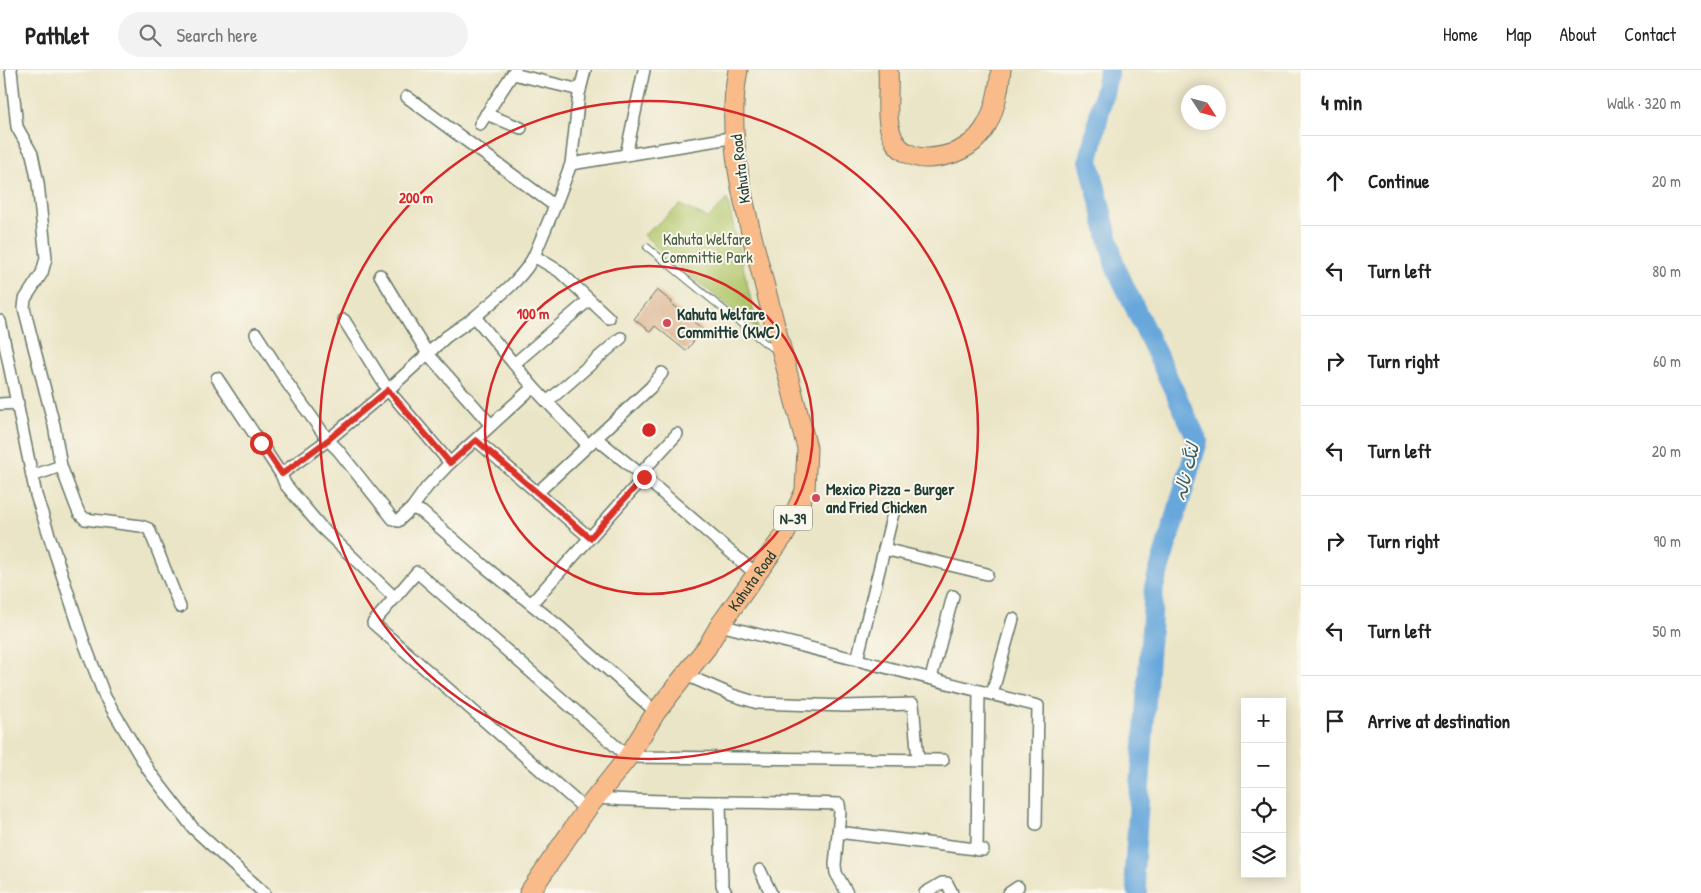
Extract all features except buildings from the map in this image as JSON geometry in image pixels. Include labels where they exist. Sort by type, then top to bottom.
[{"type":"highway","name":"Kahuta Road","points":[[529,893],[591,804],[628,757],[656,712],[707,647],[720,625],[786,534],[805,491],[807,448],[741,196],[735,111],[738,70]]},
{"type":"highway","points":[[888,70],[890,131],[896,143],[903,150],[923,158],[953,154],[967,148],[979,136],[994,107],[999,88],[1000,70]]},
{"type":"street","points":[[12,70],[17,127],[32,154],[38,183],[46,258],[42,273],[25,299],[24,308],[54,425],[61,466],[79,513],[85,519],[140,526],[149,529],[180,607]]},
{"type":"street","points":[[282,474],[328,440],[388,390],[446,337],[475,317],[517,278],[530,263],[571,164],[580,90],[585,70]]},
{"type":"street","points":[[626,155],[644,70]]},
{"type":"street","points":[[521,128],[483,119],[514,72],[580,90]]},
{"type":"street","points":[[407,97],[555,206]]},
{"type":"street","points":[[571,164],[736,137]]},
{"type":"street","points":[[534,256],[559,271],[609,318]]},
{"type":"street","points":[[380,275],[428,354],[491,425]]},
{"type":"street","points":[[514,364],[589,300]]},
{"type":"street","points":[[475,317],[547,402],[592,442],[642,475],[756,574]]},
{"type":"street","points":[[344,320],[388,390],[450,463]]},
{"type":"street","points":[[0,321],[32,476],[42,514],[105,696],[149,771],[194,828],[264,893]]},
{"type":"street","points":[[256,334],[288,384],[328,440],[393,519],[398,521],[412,508],[427,487],[450,463],[533,387]]},
{"type":"street","points":[[547,402],[621,338]]},
{"type":"street","points":[[537,493],[651,387],[662,373]]},
{"type":"street","points":[[218,378],[282,474],[285,484],[321,527],[395,598]]},
{"type":"street","points":[[0,404],[18,403]]},
{"type":"street","points":[[531,604],[590,538],[677,434]]},
{"type":"street","points":[[476,440],[590,538]]},
{"type":"street","points":[[32,476],[61,466]]},
{"type":"street","points":[[412,508],[422,512],[656,712]]},
{"type":"street","points":[[857,660],[894,509]]},
{"type":"street","points":[[884,549],[987,574]]},
{"type":"street","points":[[847,893],[836,873],[835,865],[840,812],[839,804],[633,801],[591,804],[373,623],[417,572],[628,757],[944,760]]},
{"type":"street","points":[[931,678],[953,596]]},
{"type":"street","points":[[992,694],[1013,619]]},
{"type":"street","points":[[720,625],[1038,706],[1036,824]]},
{"type":"street","points":[[686,674],[732,695],[758,703],[845,706],[913,704],[918,760]]},
{"type":"street","points":[[838,832],[981,850],[980,691]]},
{"type":"street","points":[[720,802],[722,885],[726,893]]},
{"type":"street","points":[[760,870],[771,893]]},
{"type":"street","points":[[925,893],[942,883],[947,883],[952,893]]},
{"type":"lane","points":[[647,247],[766,344],[773,348],[780,347]]},
{"type":"green space","name":"Kahuta Welfare Committie Park","points":[[727,199],[758,330],[663,254],[644,235],[680,205],[708,218]]},
{"type":"waterway","name":"لنگ نالہ","points":[[1109,70],[1089,160],[1115,266],[1198,441],[1154,587],[1134,872],[1138,893]]},
{"type":"place","name":"Kahuta Welfare Committie (KWC)","points":[[667,323]]},
{"type":"place","name":"Mexico Pizza - Burger and Fried Chicken","points":[[816,498]]},
{"type":"route","points":[[261,443],[282,474],[328,440],[388,390],[450,463],[476,440],[590,538],[644,477]]}]
